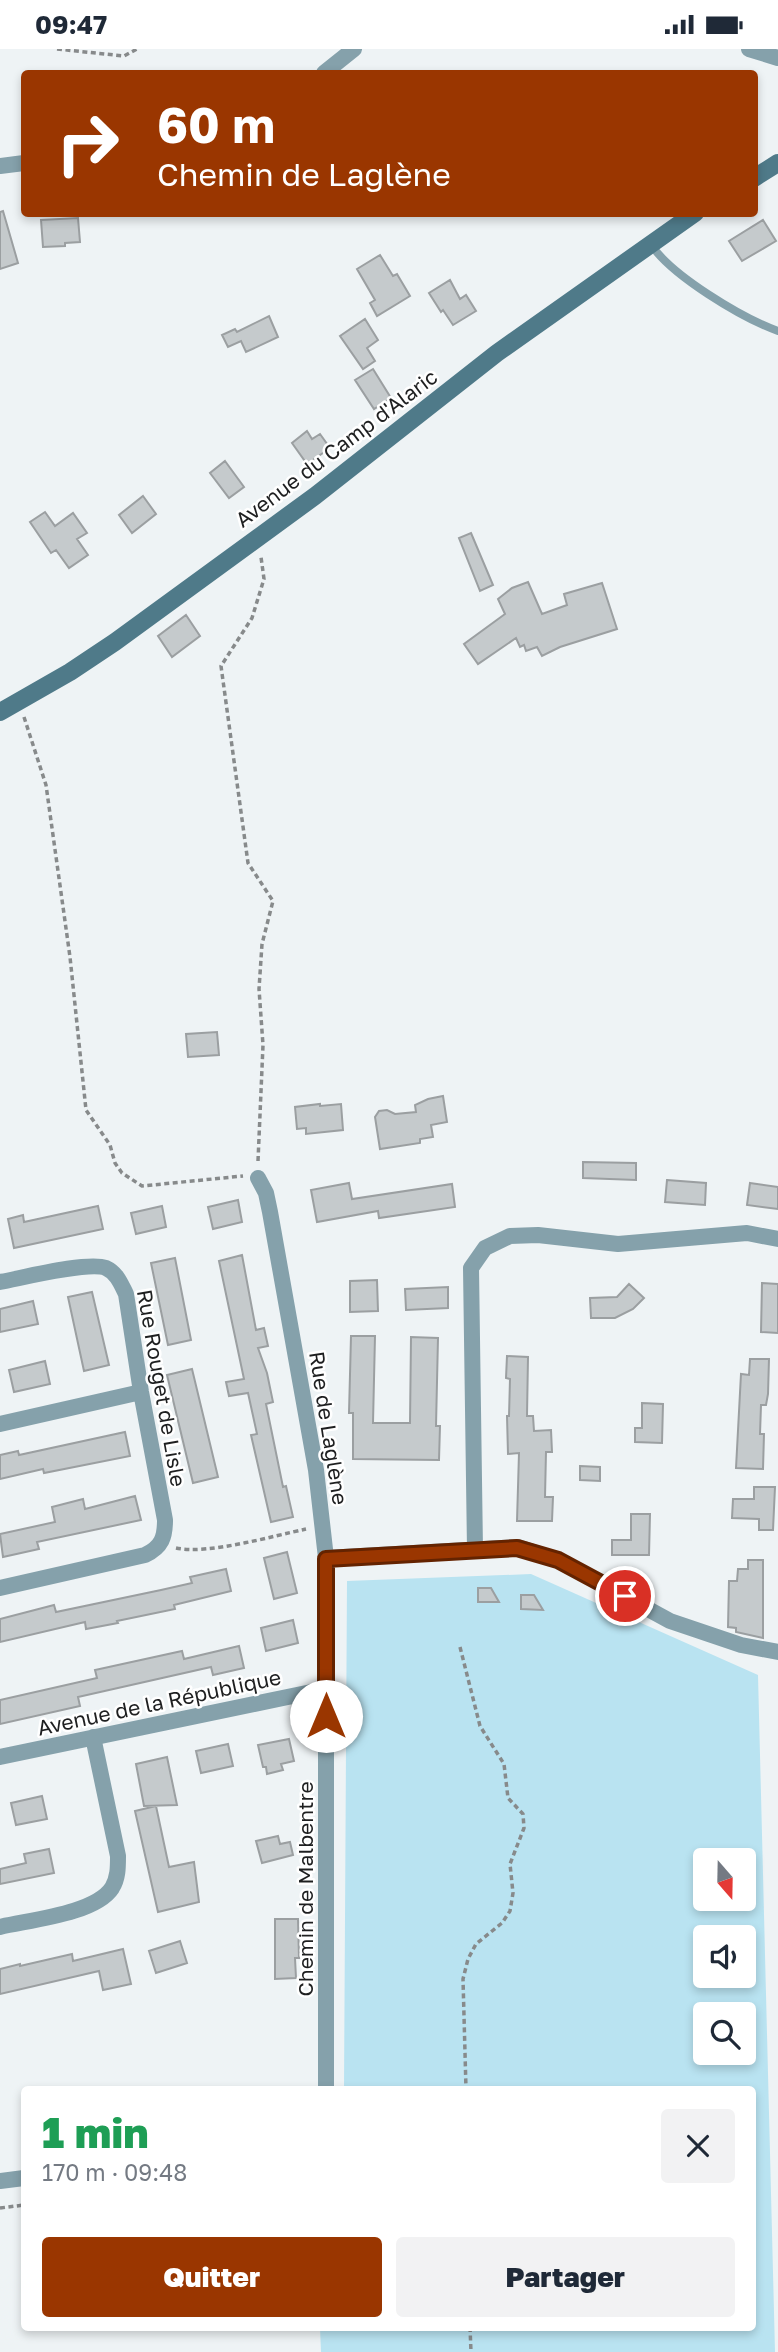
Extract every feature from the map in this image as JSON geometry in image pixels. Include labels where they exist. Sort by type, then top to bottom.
[{"type":"main road","points":[[758,176],[778,163]]},
{"type":"main road","name":"Avenue du Camp d'Alaric","points":[[0,712],[115,642],[315,496],[497,353],[689,217]]},
{"type":"street","points":[[328,70],[354,49]]},
{"type":"street","points":[[749,49],[778,58]]},
{"type":"street","points":[[0,166],[21,163]]},
{"type":"street","name":"Rue de Laglène","points":[[258,1178],[266,1193],[271,1212],[316,1470],[326,1559],[326,1689]]},
{"type":"street","points":[[475,1550],[471,1268],[485,1248],[510,1235],[538,1235],[618,1244],[747,1233],[778,1239]]},
{"type":"street","name":"Rue Rouget de Lisle","points":[[0,1282],[85,1267],[103,1267],[114,1273],[127,1294],[141,1392],[165,1520],[165,1534],[161,1544]]},
{"type":"street","points":[[0,1424],[141,1392]]},
{"type":"street","points":[[0,1588],[145,1555],[161,1544]]},
{"type":"street","points":[[326,1559],[517,1548],[558,1560],[670,1621],[741,1645],[778,1652]]},
{"type":"street","name":"Avenue de la République","points":[[0,1757],[326,1689]]},
{"type":"street","name":"Chemin de Malbentre","points":[[326,1689],[326,2086]]},
{"type":"street","points":[[0,1927],[96,1903],[111,1889],[118,1874],[118,1856],[93,1737]]},
{"type":"street","points":[[0,2181],[21,2178]]},
{"type":"lane","points":[[650,243],[656,253],[697,286],[754,322],[778,331]]},
{"type":"path","points":[[57,49],[124,56],[137,49]]},
{"type":"path","points":[[19,702],[46,785],[70,957],[86,1110],[110,1145],[115,1163],[122,1173],[142,1186],[237,1176],[258,1178],[263,1045],[259,989],[262,944],[273,901],[248,863],[221,666],[252,618],[264,579],[259,536]]},
{"type":"path","points":[[161,1544],[195,1551],[323,1525]]},
{"type":"path","points":[[460,1647],[480,1726],[504,1764],[508,1798],[523,1814],[523,1828],[510,1864],[513,1893],[510,1911],[502,1923],[476,1944],[468,1959],[463,1979],[466,2086]]},
{"type":"path","points":[[0,2208],[21,2205]]},
{"type":"path","points":[[470,2331],[471,2352]]},
{"type":"shaded area","points":[[531,1574],[758,1675],[775,2352],[321,2352],[320,2331],[756,2331],[756,2086],[344,2086],[347,1581]]},
{"type":"building","points":[[3,211],[18,263],[0,269],[0,212]]},
{"type":"building","points":[[78,218],[80,242],[43,247],[41,220]]},
{"type":"building","points":[[763,220],[776,241],[742,261],[729,241]]},
{"type":"building","points":[[380,255],[393,276],[397,274],[410,296],[377,316],[370,303],[375,300],[357,269]]},
{"type":"building","points":[[450,280],[460,299],[466,295],[476,311],[453,325],[429,293]]},
{"type":"building","points":[[269,316],[278,337],[246,352],[241,341],[228,347],[222,335],[235,329],[237,332]]},
{"type":"building","points":[[365,319],[378,340],[367,348],[375,361],[363,369],[340,336]]},
{"type":"building","points":[[373,369],[391,398],[374,409],[355,380]]},
{"type":"building","points":[[307,431],[312,439],[320,434],[330,448],[307,464],[292,443]]},
{"type":"building","points":[[225,461],[244,487],[229,498],[210,473]]},
{"type":"building","points":[[143,496],[156,514],[132,533],[119,515]]},
{"type":"building","points":[[45,512],[55,526],[73,513],[87,533],[77,539],[88,555],[69,568],[56,550],[51,553],[30,522]]},
{"type":"building","points":[[471,533],[493,585],[480,591],[459,538]]},
{"type":"building","points":[[528,582],[542,614],[567,605],[564,594],[602,583],[617,629],[560,647],[542,656],[537,647],[526,651],[524,645],[520,647],[516,638],[478,664],[464,644],[505,614],[498,599],[512,588]]},
{"type":"building","points":[[186,615],[200,636],[172,657],[158,636]]},
{"type":"building","points":[[217,1032],[219,1055],[188,1057],[186,1034]]},
{"type":"building","points":[[443,1096],[447,1122],[431,1125],[433,1137],[420,1139],[420,1143],[380,1149],[375,1117],[379,1111],[387,1110],[395,1114],[416,1112],[415,1105]]},
{"type":"building","points":[[341,1104],[343,1130],[306,1134],[306,1128],[297,1129],[295,1107]]},
{"type":"building","points":[[583,1162],[636,1163],[636,1180],[583,1178]]},
{"type":"building","points":[[667,1180],[706,1183],[705,1205],[665,1202]]},
{"type":"building","points":[[349,1183],[352,1199],[452,1184],[455,1207],[379,1218],[378,1211],[317,1222],[311,1190]]},
{"type":"building","points":[[750,1183],[778,1187],[778,1209],[747,1205]]},
{"type":"building","points":[[238,1200],[242,1222],[213,1229],[208,1207]]},
{"type":"building","points":[[98,1206],[103,1229],[14,1248],[8,1219],[23,1215],[24,1222]]},
{"type":"building","points":[[162,1206],[166,1227],[136,1234],[131,1213]]},
{"type":"building","points":[[242,1255],[256,1330],[264,1328],[268,1346],[258,1348],[273,1402],[266,1404],[283,1487],[286,1486],[293,1517],[271,1522],[251,1435],[257,1434],[248,1393],[229,1396],[226,1382],[244,1379],[219,1261]]},
{"type":"building","points":[[175,1258],[191,1340],[168,1345],[151,1263]]},
{"type":"building","points":[[377,1280],[378,1311],[350,1312],[350,1281]]},
{"type":"building","points":[[762,1283],[778,1284],[778,1333],[761,1332]]},
{"type":"building","points":[[629,1284],[644,1298],[633,1309],[615,1318],[591,1318],[590,1298],[617,1297]]},
{"type":"building","points":[[448,1287],[448,1308],[406,1310],[405,1289]]},
{"type":"building","points":[[92,1292],[109,1365],[84,1371],[68,1297]]},
{"type":"building","points":[[33,1301],[38,1324],[0,1332],[0,1309]]},
{"type":"building","points":[[351,1336],[375,1336],[373,1423],[410,1423],[411,1337],[438,1338],[436,1426],[440,1426],[439,1460],[353,1459],[353,1413],[349,1413]]},
{"type":"building","points":[[507,1356],[528,1357],[527,1416],[533,1416],[534,1431],[551,1430],[552,1452],[546,1452],[545,1497],[553,1497],[552,1521],[517,1521],[519,1453],[508,1454],[510,1379],[506,1378]]},
{"type":"building","points":[[750,1359],[769,1359],[768,1394],[766,1405],[761,1405],[763,1469],[736,1468],[741,1374],[749,1375]]},
{"type":"building","points":[[45,1361],[50,1384],[14,1392],[9,1370]]},
{"type":"building","points":[[192,1369],[218,1477],[193,1483],[167,1375]]},
{"type":"building","points":[[642,1403],[663,1404],[662,1443],[635,1442],[635,1428],[642,1428]]},
{"type":"building","points":[[125,1432],[130,1456],[44,1473],[43,1469],[0,1479],[0,1455],[18,1451],[19,1455]]},
{"type":"building","points":[[580,1466],[600,1467],[600,1481],[580,1480]]},
{"type":"building","points":[[754,1487],[775,1487],[773,1530],[759,1530],[759,1519],[732,1518],[733,1499],[754,1499]]},
{"type":"building","points":[[135,1496],[141,1520],[37,1542],[39,1549],[3,1557],[0,1534],[55,1522],[52,1507],[83,1499],[85,1509]]},
{"type":"building","points":[[631,1514],[650,1514],[649,1555],[612,1555],[612,1540],[631,1540]]},
{"type":"building","points":[[287,1552],[297,1593],[274,1599],[264,1558]]},
{"type":"building","points":[[748,1560],[763,1560],[763,1638],[736,1632],[736,1628],[728,1627],[729,1581],[737,1581],[738,1569],[748,1569]]},
{"type":"building","points":[[226,1569],[231,1591],[174,1605],[175,1609],[117,1621],[118,1623],[86,1629],[85,1622],[0,1642],[0,1619],[54,1605],[56,1612],[161,1590],[192,1583],[190,1577]]},
{"type":"building","points":[[478,1588],[491,1588],[499,1602],[478,1602]]},
{"type":"building","points":[[521,1595],[534,1595],[543,1610],[521,1609]]},
{"type":"building","points":[[293,1620],[298,1643],[266,1651],[261,1628]]},
{"type":"building","points":[[239,1646],[244,1668],[213,1675],[211,1667],[78,1697],[80,1706],[0,1724],[0,1700],[97,1678],[95,1670],[182,1651],[184,1659]]},
{"type":"building","points":[[289,1739],[294,1761],[281,1764],[283,1770],[267,1774],[258,1745]]},
{"type":"building","points":[[228,1744],[233,1766],[201,1773],[196,1751]]},
{"type":"building","points":[[167,1757],[177,1805],[144,1806],[136,1764]]},
{"type":"building","points":[[42,1796],[47,1819],[16,1825],[11,1803]]},
{"type":"building","points":[[156,1806],[169,1867],[194,1862],[199,1902],[158,1912],[135,1811]]},
{"type":"building","points":[[278,1836],[280,1844],[290,1842],[293,1855],[262,1863],[256,1841]]},
{"type":"building","points":[[49,1849],[54,1873],[0,1884],[0,1869],[26,1863],[24,1854]]},
{"type":"building","points":[[275,1919],[298,1919],[299,1958],[295,1958],[296,1978],[275,1979]]},
{"type":"building","points":[[180,1941],[187,1963],[156,1973],[149,1951]]},
{"type":"building","points":[[123,1949],[131,1984],[103,1990],[99,1971],[0,1994],[0,1969],[72,1954],[73,1961]]},
{"type":"route","points":[[326,1716],[326,1559],[517,1548],[558,1560],[625,1596]]}]
